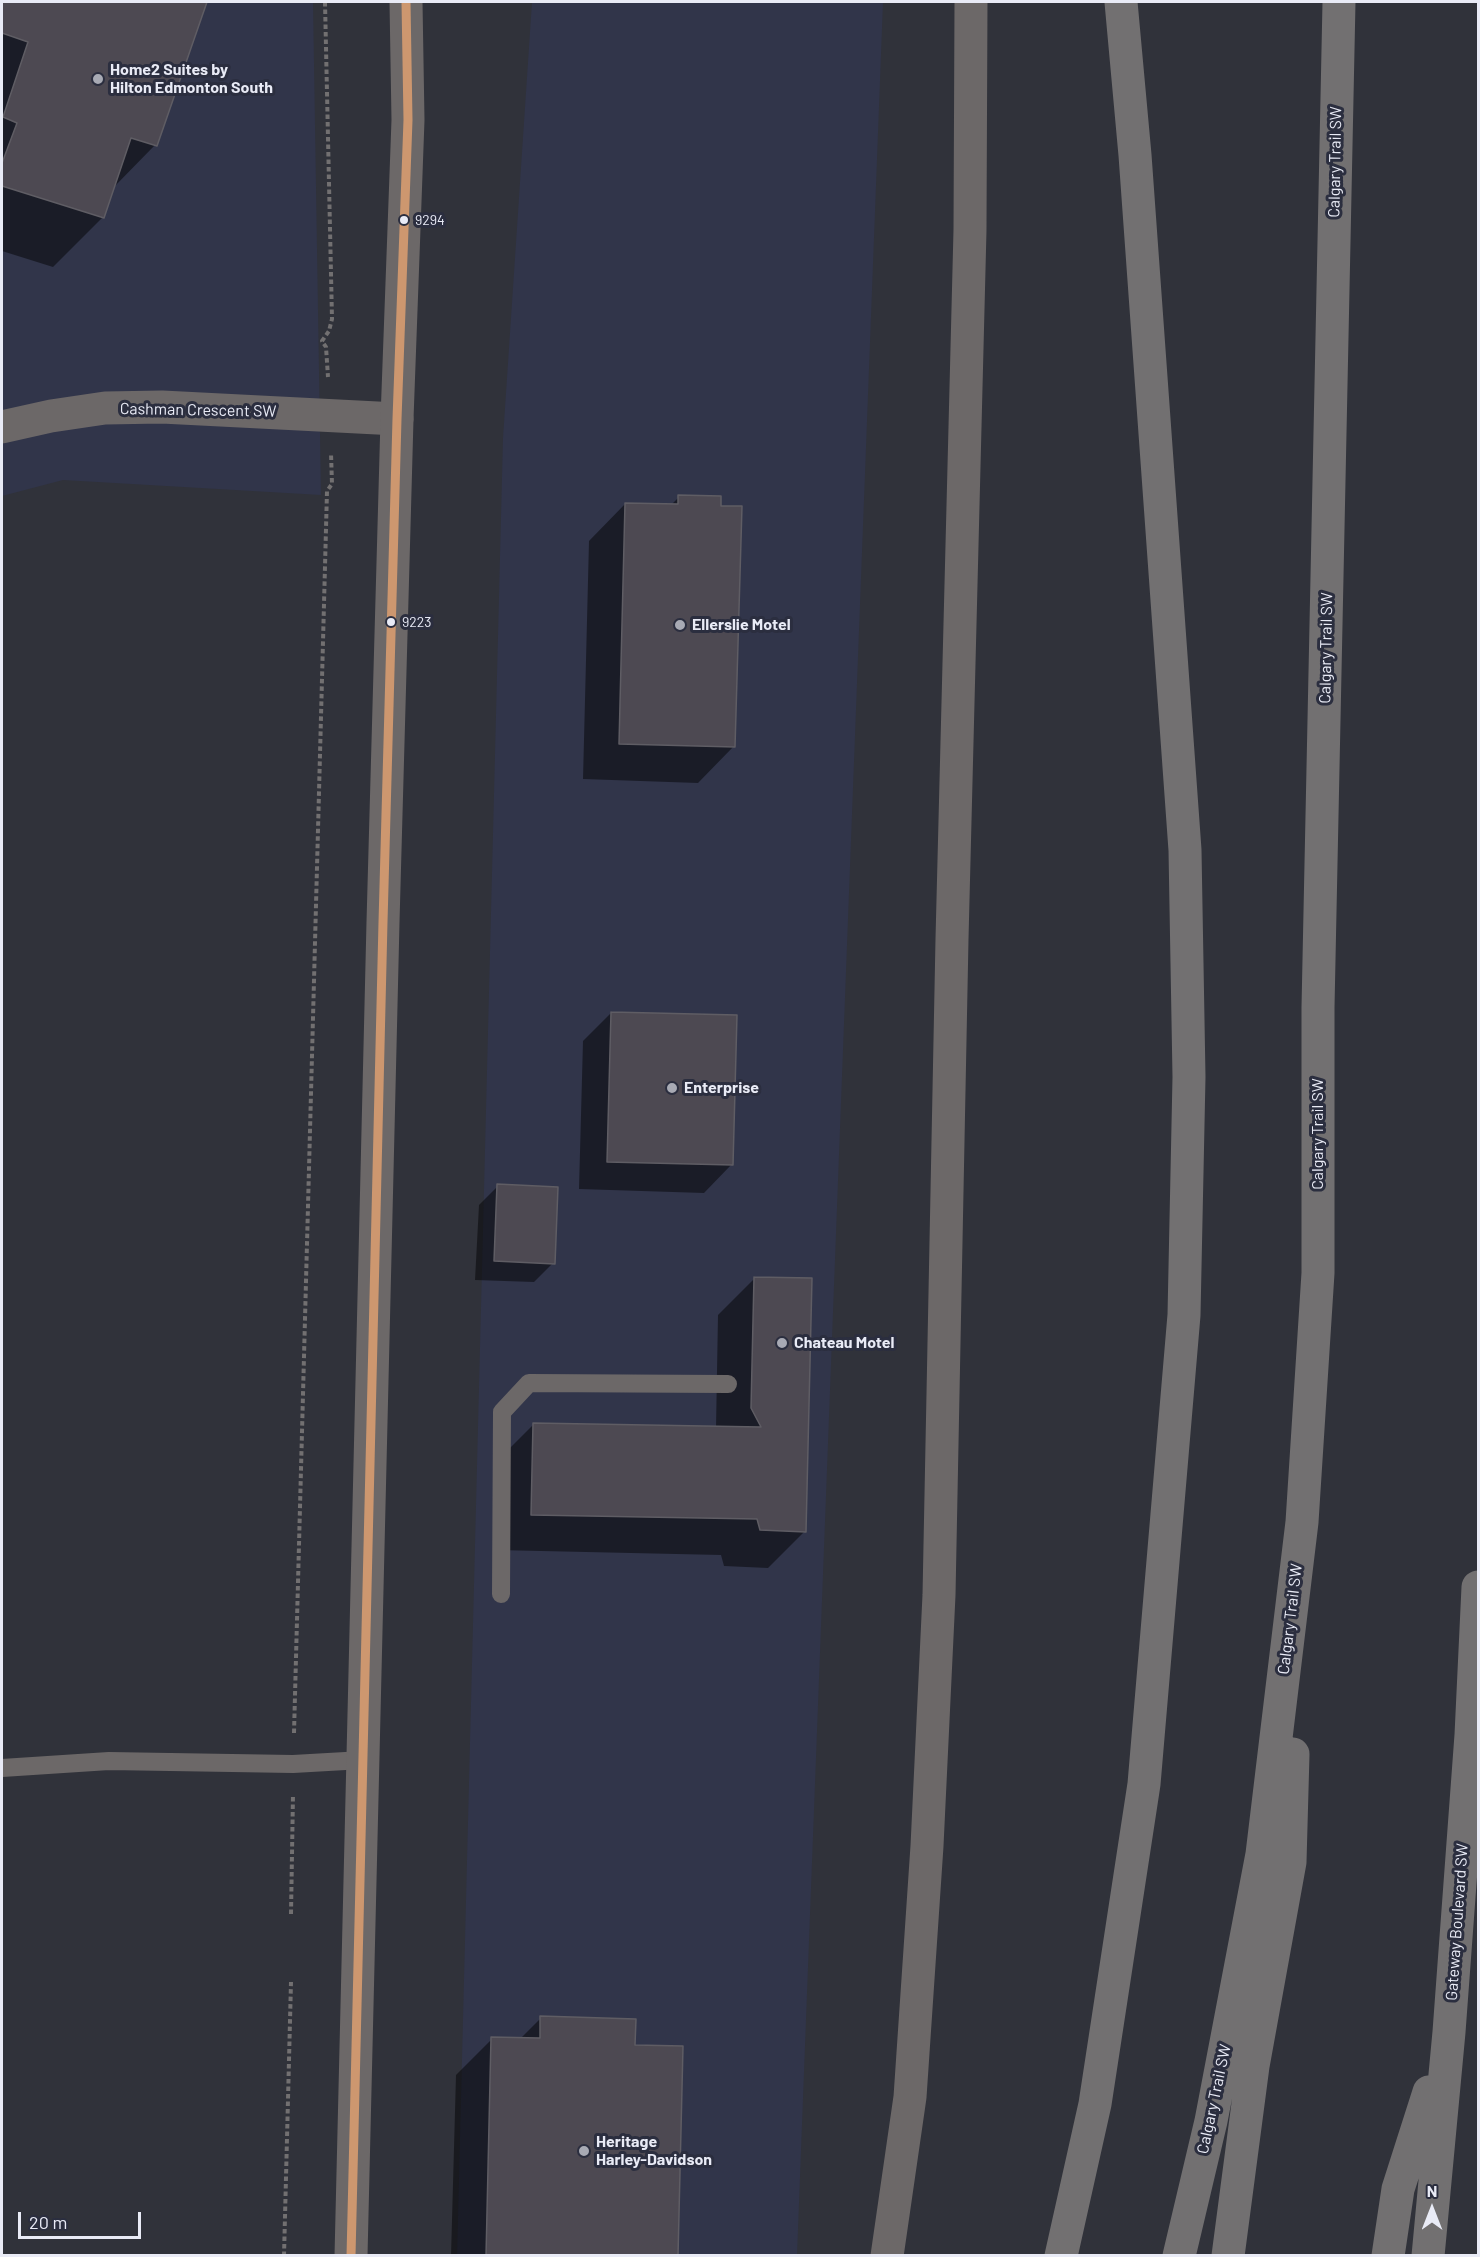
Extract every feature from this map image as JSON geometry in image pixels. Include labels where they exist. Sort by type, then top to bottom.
[{"type":"highway","points":[[1061,2256],[1095,2104],[1144,1784],[1184,1315],[1190,1077],[1185,850],[1136,166],[1121,2]]},
{"type":"highway","name":"Calgary Trail SW","points":[[1179,2256],[1211,2121],[1262,1854],[1302,1522],[1318,1274],[1319,995],[1339,2]]},
{"type":"highway","points":[[1228,2256],[1252,2066],[1290,1862],[1302,1522]]},
{"type":"highway","name":"Gateway Boulevard SW","points":[[1428,2256],[1449,2032],[1471,1735],[1479,1587]]},
{"type":"highway","points":[[1388,2256],[1398,2189],[1449,2032]]},
{"type":"street","points":[[351,2256],[397,419],[408,120],[406,2]]},
{"type":"street","points":[[887,2256],[910,2097],[927,1846],[939,1595],[952,939],[970,230],[971,2]]},
{"type":"street","name":"Cashman Crescent SW","points":[[2,427],[51,416],[105,408],[162,407],[397,419]]},
{"type":"lane","points":[[501,1594],[502,1412],[529,1383],[728,1384]]},
{"type":"lane","points":[[2,1768],[109,1761],[293,1764],[363,1760]]},
{"type":"path","points":[[325,2],[332,319],[329,331],[322,340],[326,347]]},
{"type":"path","points":[[291,1914],[327,491],[332,484]]},
{"type":"path","points":[[284,2256],[291,1982]]},
{"type":"shaded area","points":[[2,2],[313,2],[321,495],[63,480],[2,496]]},
{"type":"shaded area","points":[[532,2],[883,2],[797,2255],[457,2256],[503,438]]},
{"type":"building","name":"Home2 Suites by Hilton Edmonton South","points":[[2,2],[207,2],[157,146],[131,138],[104,218],[2,186],[2,163],[17,123],[3,117],[28,42],[2,33]]},
{"type":"building","name":"Ellerslie Motel","points":[[678,495],[721,496],[721,506],[742,506],[735,747],[619,744],[625,503],[678,504]]},
{"type":"building","name":"Enterprise","points":[[611,1012],[737,1015],[733,1165],[607,1162]]},
{"type":"building","points":[[497,1184],[558,1187],[555,1264],[494,1261]]},
{"type":"building","name":"Chateau Motel","points":[[754,1277],[812,1278],[806,1532],[760,1530],[757,1519],[531,1515],[533,1423],[761,1427],[751,1408]]},
{"type":"building","name":"Heritage Harley-Davidson","points":[[540,2016],[636,2019],[635,2045],[683,2046],[678,2256],[486,2256],[491,2037],[540,2038]]},
{"type":"transit line","points":[[351,2256],[383,922],[408,120],[406,2]]},
{"type":"place","name":"Home2 Suites by Hilton Edmonton South","points":[[98,79]]},
{"type":"place","name":"9294","points":[[404,220]]},
{"type":"place","name":"9223","points":[[391,622]]},
{"type":"place","name":"Ellerslie Motel","points":[[680,625]]},
{"type":"place","name":"Enterprise","points":[[672,1088]]},
{"type":"place","name":"Chateau Motel","points":[[782,1343]]},
{"type":"place","name":"Heritage Harley-Davidson","points":[[584,2151]]}]
